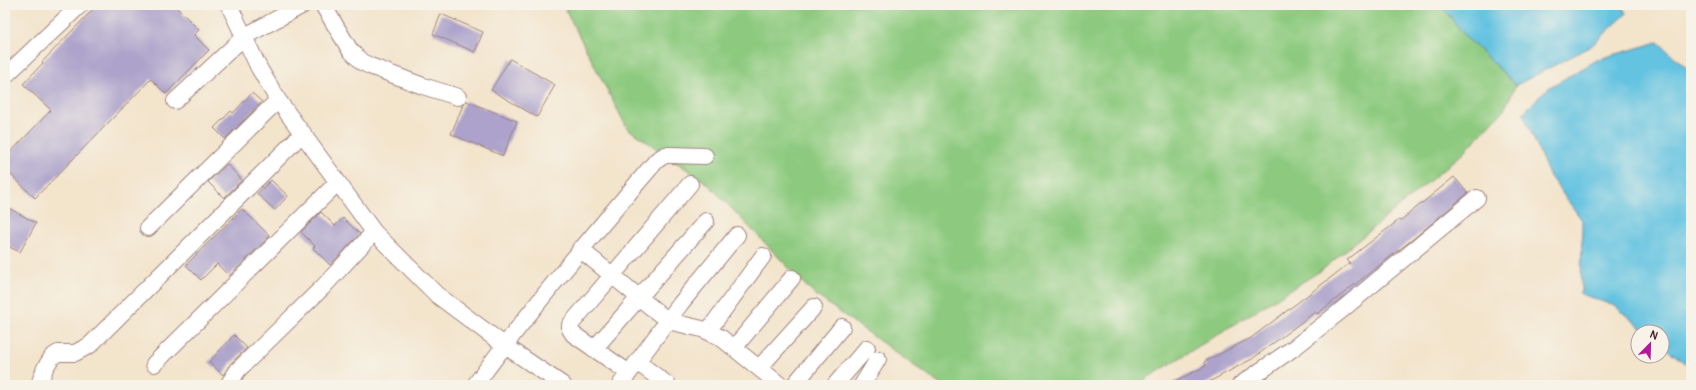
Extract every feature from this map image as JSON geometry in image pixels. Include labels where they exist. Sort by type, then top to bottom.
[{"type":"street","points":[[5,76],[80,5]]},
{"type":"street","points":[[229,5],[259,68],[278,100],[374,232],[437,295],[504,345],[563,385]]},
{"type":"street","points":[[175,101],[245,36],[303,5]]},
{"type":"street","points":[[323,5],[350,50],[362,62],[423,86],[458,97]]},
{"type":"street","points":[[148,228],[278,100]]},
{"type":"street","points":[[39,385],[48,362],[52,357],[58,353],[70,354],[79,352],[90,345],[303,133]]},
{"type":"street","points":[[475,385],[504,345],[580,249],[660,157],[670,155],[705,156]]},
{"type":"street","points":[[154,364],[337,183]]},
{"type":"street","points":[[668,385],[628,373],[573,334],[570,329],[570,325],[690,184]]},
{"type":"street","points":[[1240,385],[1295,347],[1338,314],[1477,198]]},
{"type":"street","points":[[594,349],[706,221]]},
{"type":"street","points":[[228,385],[238,370],[323,287],[374,232]]},
{"type":"street","points":[[628,373],[681,303],[736,235]]},
{"type":"street","points":[[580,249],[668,321],[708,331],[720,337],[780,385]]},
{"type":"street","points":[[708,331],[763,256]]},
{"type":"street","points":[[734,348],[792,278]]},
{"type":"street","points":[[759,368],[814,307]]},
{"type":"street","points":[[794,385],[842,327]]},
{"type":"street","points":[[835,385],[872,353],[862,385]]},
{"type":"green space","points":[[563,5],[1441,5],[1466,37],[1516,85],[1504,110],[1462,154],[1322,270],[1136,385],[941,385],[813,293],[708,184],[627,128]]},
{"type":"water","points":[[1441,5],[1623,5],[1626,14],[1590,47],[1516,85],[1466,37]]},
{"type":"water","points":[[1658,42],[1691,72],[1691,368],[1670,351],[1670,324],[1636,324],[1615,306],[1581,294],[1582,220],[1549,175],[1523,113],[1548,88],[1599,59]]},
{"type":"building","points":[[97,5],[174,5],[199,30],[194,35],[209,50],[166,94],[151,79],[35,198],[5,169],[5,158],[51,110],[23,84]]},
{"type":"building","points":[[441,14],[483,32],[475,52],[433,34]]},
{"type":"building","points":[[510,59],[555,85],[537,117],[491,90]]},
{"type":"building","points":[[252,93],[262,102],[225,139],[214,128],[231,111],[233,113]]},
{"type":"building","points":[[466,101],[517,121],[503,156],[451,134]]},
{"type":"building","points":[[227,164],[242,180],[224,198],[208,182]]},
{"type":"building","points":[[1454,177],[1468,193],[1413,239],[1317,314],[1315,312],[1252,359],[1203,385],[1167,385],[1206,366],[1204,362],[1251,338],[1350,263],[1347,260],[1399,220],[1400,221]]},
{"type":"building","points":[[271,180],[288,196],[275,210],[257,194]]},
{"type":"building","points":[[5,206],[36,223],[20,252],[5,245]]},
{"type":"building","points":[[242,209],[270,236],[229,276],[217,264],[201,280],[186,265]]},
{"type":"building","points":[[321,212],[335,226],[343,218],[360,234],[330,265],[313,248],[315,246],[301,232]]},
{"type":"building","points":[[234,335],[247,348],[231,363],[223,375],[209,362]]}]
